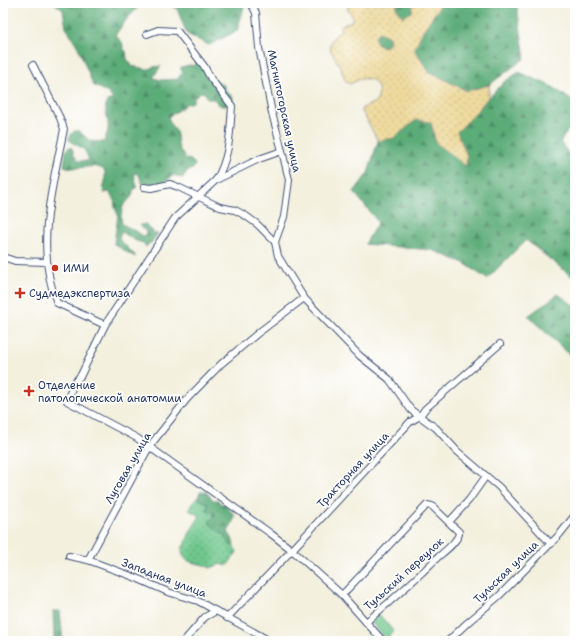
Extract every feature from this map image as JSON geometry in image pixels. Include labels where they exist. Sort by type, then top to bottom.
[{"type":"street","name":"Магнитогорская улица","points":[[251,3],[256,13],[259,48],[288,180],[284,217],[275,242]]},
{"type":"street","points":[[147,34],[158,30],[177,31],[204,66],[211,79],[232,106],[228,148],[223,168],[216,180],[175,218],[105,326],[81,375],[74,383],[67,401],[137,438],[270,533],[292,550],[342,595],[383,641]]},
{"type":"street","points":[[33,65],[64,128],[47,218],[47,262],[51,288],[57,303],[105,326]]},
{"type":"street","points":[[216,180],[259,159],[282,151]]},
{"type":"street","points":[[144,187],[152,188],[170,184],[220,207],[235,210],[257,224],[275,242],[278,256],[304,298],[360,356],[389,379],[411,410],[436,428],[457,451],[499,487],[551,544]]},
{"type":"street","points":[[3,257],[15,261],[47,262]]},
{"type":"street","name":"Луговая улица","points":[[88,560],[150,447],[187,399],[221,364],[258,333],[304,298]]},
{"type":"street","name":"Тракторная улица","points":[[227,618],[410,422],[420,416],[425,409],[500,344]]},
{"type":"street","points":[[342,595],[427,505],[432,506],[449,522],[469,500],[486,476]]},
{"type":"street","name":"Тульская улица","points":[[448,641],[466,623],[499,596],[551,544],[575,515]]},
{"type":"street","name":"Тульский переулок","points":[[366,622],[410,585],[456,540],[459,532],[449,522]]},
{"type":"street","name":"Западная улица","points":[[68,556],[88,560],[134,577],[168,592],[198,601],[270,641]]},
{"type":"street","points":[[184,641],[205,617],[216,611]]},
{"type":"green space","points":[[54,3],[142,3],[115,35],[122,42],[124,50],[126,51],[127,59],[131,63],[131,66],[146,70],[161,66],[154,78],[161,80],[179,79],[179,76],[183,73],[181,67],[190,65],[193,66],[197,61],[206,72],[224,85],[226,91],[233,97],[233,100],[226,106],[222,106],[214,99],[208,99],[205,93],[200,92],[194,98],[193,102],[186,104],[168,117],[172,127],[176,131],[178,145],[185,159],[191,160],[195,164],[193,169],[187,171],[183,178],[174,175],[165,182],[149,186],[146,183],[142,183],[139,175],[136,173],[134,174],[137,187],[133,191],[132,196],[123,206],[121,217],[122,224],[144,237],[146,232],[140,225],[146,224],[153,233],[158,234],[146,247],[144,243],[136,241],[122,232],[119,237],[120,240],[135,255],[135,257],[114,244],[118,215],[115,208],[114,198],[111,196],[110,192],[104,193],[105,171],[96,167],[69,168],[64,166],[66,151],[69,147],[72,148],[78,161],[89,161],[84,149],[69,140],[69,137],[74,131],[79,131],[90,141],[104,142],[108,128],[106,104],[107,101],[113,99],[108,93],[93,85],[78,47],[66,27],[63,10]]},
{"type":"green space","points":[[168,3],[245,3],[237,31],[209,45],[187,34],[177,9]]},
{"type":"green space","points":[[397,3],[413,3],[412,12],[405,17],[401,16],[401,13],[396,8]]},
{"type":"green space","points":[[440,3],[517,3],[525,58],[489,85],[467,91],[429,72],[414,48],[424,29],[438,9]]},
{"type":"green space","points":[[379,31],[389,37],[390,42],[387,46],[383,47],[376,43],[375,36]]},
{"type":"green space","points":[[519,72],[553,87],[575,103],[575,120],[560,142],[572,158],[575,157],[575,279],[526,240],[487,279],[464,263],[432,250],[365,244],[378,222],[354,192],[368,173],[378,141],[394,138],[416,120],[431,122],[436,143],[466,165],[466,156],[457,132],[504,82]]},
{"type":"green space","points":[[558,294],[575,306],[575,356],[571,356],[528,316]]},
{"type":"green space","points":[[200,492],[206,492],[213,500],[218,500],[221,504],[225,504],[234,514],[235,517],[228,532],[232,538],[233,545],[230,545],[224,534],[219,532],[210,523],[209,521],[214,517],[213,512],[207,510],[208,504],[199,499],[198,497]]},
{"type":"green space","points":[[198,497],[209,505],[207,509],[213,512],[214,517],[210,524],[224,534],[230,545],[233,545],[237,552],[227,566],[221,564],[210,568],[191,562],[185,558],[183,554],[182,548],[200,516],[189,510],[193,502]]},
{"type":"green space","points":[[53,611],[60,611],[63,641],[53,641]]},
{"type":"green space","points":[[379,614],[394,632],[386,639],[371,622]]},
{"type":"sand","points":[[348,3],[397,3],[396,8],[403,17],[412,12],[413,3],[440,3],[438,9],[424,29],[414,49],[429,72],[467,91],[489,85],[489,96],[473,116],[457,132],[467,156],[466,166],[436,143],[431,122],[416,120],[394,138],[378,141],[361,109],[377,101],[379,92],[376,84],[371,79],[360,79],[349,84],[345,80],[341,68],[331,51],[330,45],[332,39],[340,31],[342,25],[352,21],[352,15],[348,10]],"holes":[[[379,32],[389,37],[390,42],[387,46],[383,47],[376,43],[375,36]]]},
{"type":"place","name":"ИМИ","points":[[55,268]]},
{"type":"place","name":"Судмедэкспертиза","points":[[20,293]]},
{"type":"place","name":"Отделение патологической анатомии","points":[[29,391]]}]
